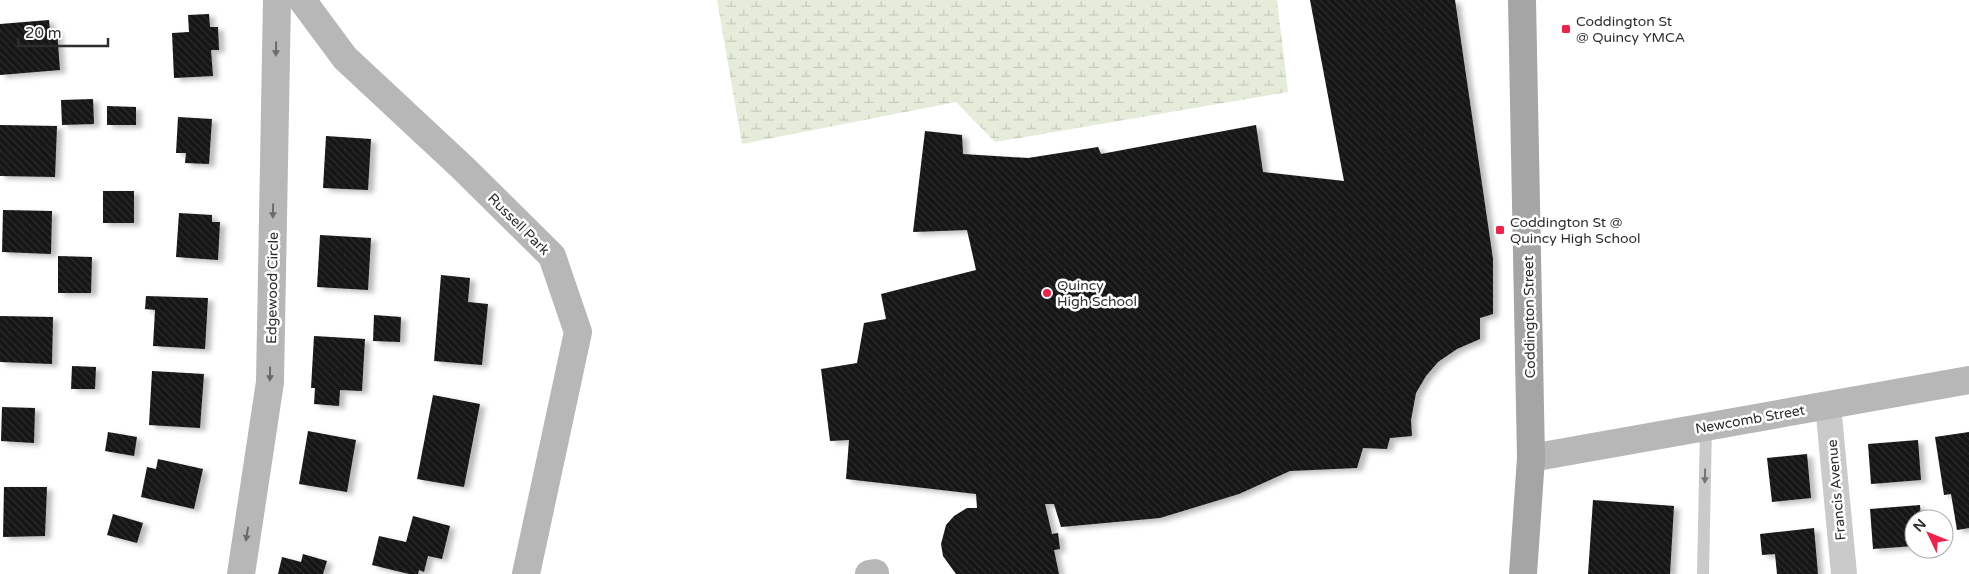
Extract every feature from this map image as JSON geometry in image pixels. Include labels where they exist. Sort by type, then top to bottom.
[{"type":"main road","name":"Coddington Street","points":[[1522,0],[1532,458],[1523,574]]},
{"type":"street","name":"Edgewood Circle","points":[[241,574],[270,382],[277,0]]},
{"type":"street","name":"Russell Park","points":[[302,0],[345,58],[463,168],[552,256],[578,332],[526,574]]},
{"type":"street","name":"Newcomb Street","points":[[1532,458],[1969,380]]},
{"type":"street","name":"Francis Avenue","points":[[1828,405],[1844,574]]},
{"type":"lane","points":[[1703,574],[1706,427]]},
{"type":"green space","points":[[717,0],[1277,0],[1288,92],[995,142],[956,102],[742,144]]},
{"type":"building","points":[[1310,0],[1455,0],[1493,259],[1493,314],[1480,318],[1480,339],[1457,349],[1438,362],[1426,376],[1416,393],[1411,420],[1412,436],[1390,438],[1387,449],[1363,448],[1357,468],[1290,471],[1239,494],[1160,518],[1061,527],[1054,504],[1045,504],[1052,534],[1058,533],[1060,549],[1054,550],[1059,574],[956,574],[943,556],[941,544],[946,525],[954,516],[967,508],[977,508],[976,494],[846,479],[849,440],[830,441],[821,369],[857,363],[864,323],[886,319],[881,294],[976,270],[967,230],[913,232],[925,131],[962,135],[963,154],[1028,158],[1098,147],[1101,154],[1256,125],[1263,172],[1344,181]]},
{"type":"building","points":[[209,14],[210,27],[218,27],[219,50],[211,50],[213,76],[174,78],[172,33],[189,32],[188,15]]},
{"type":"building","points":[[49,20],[50,30],[57,30],[60,70],[0,75],[0,24]]},
{"type":"building","points":[[93,99],[94,124],[62,125],[61,100]]},
{"type":"building","points":[[107,106],[136,107],[136,125],[107,125]]},
{"type":"building","points":[[178,117],[212,119],[209,164],[185,163],[186,153],[176,153]]},
{"type":"building","points":[[0,125],[57,126],[55,177],[0,176]]},
{"type":"building","points":[[326,136],[371,139],[368,190],[323,188]]},
{"type":"building","points":[[103,191],[134,191],[134,223],[103,223]]},
{"type":"building","points":[[3,210],[52,211],[51,254],[2,252]]},
{"type":"building","points":[[179,213],[212,215],[212,222],[220,222],[218,260],[176,257]]},
{"type":"building","points":[[320,235],[371,238],[368,290],[317,287]]},
{"type":"building","points":[[58,256],[92,257],[91,293],[58,293]]},
{"type":"building","points":[[441,275],[470,278],[468,302],[488,304],[482,365],[434,361]]},
{"type":"building","points":[[146,296],[208,298],[205,349],[153,346],[155,310],[145,309]]},
{"type":"building","points":[[374,315],[401,317],[400,342],[373,341]]},
{"type":"building","points":[[0,316],[53,317],[52,364],[0,362]]},
{"type":"building","points":[[314,336],[365,339],[362,391],[340,390],[339,406],[314,404],[315,388],[311,388]]},
{"type":"building","points":[[72,366],[96,367],[95,389],[71,389]]},
{"type":"building","points":[[152,371],[204,374],[200,428],[149,425]]},
{"type":"building","points":[[433,395],[480,404],[464,487],[417,479]]},
{"type":"building","points":[[2,407],[35,408],[34,443],[1,441]]},
{"type":"building","points":[[308,431],[356,440],[347,492],[299,484]]},
{"type":"building","points":[[108,432],[137,437],[134,456],[105,451]]},
{"type":"building","points":[[1969,432],[1969,528],[1957,530],[1951,494],[1944,495],[1935,437]]},
{"type":"building","points":[[1918,440],[1921,480],[1871,484],[1868,444]]},
{"type":"building","points":[[1807,454],[1811,498],[1772,502],[1767,458]]},
{"type":"building","points":[[158,459],[203,469],[194,509],[141,497],[147,467],[156,469]]},
{"type":"building","points":[[4,487],[47,487],[45,536],[3,537]]},
{"type":"building","points":[[1593,500],[1674,506],[1670,574],[1588,574]]},
{"type":"building","points":[[1920,505],[1920,509],[1904,509],[1904,547],[1873,549],[1870,509]]},
{"type":"building","points":[[113,514],[143,523],[137,543],[107,535]]},
{"type":"building","points":[[413,516],[450,526],[442,559],[428,556],[424,572],[419,570],[418,574],[409,574],[372,565],[379,536],[406,542]]},
{"type":"building","points":[[1814,528],[1818,574],[1777,574],[1775,554],[1762,555],[1760,534]]},
{"type":"building","points":[[303,554],[327,561],[323,574],[278,574],[282,557],[301,562]]},
{"type":"place","name":"Coddington St @ Quincy YMCA","points":[[1566,29]]},
{"type":"place","name":"Coddington St @ Quincy High School","points":[[1500,230]]},
{"type":"place","name":"Quincy High School","points":[[1047,293]]}]
